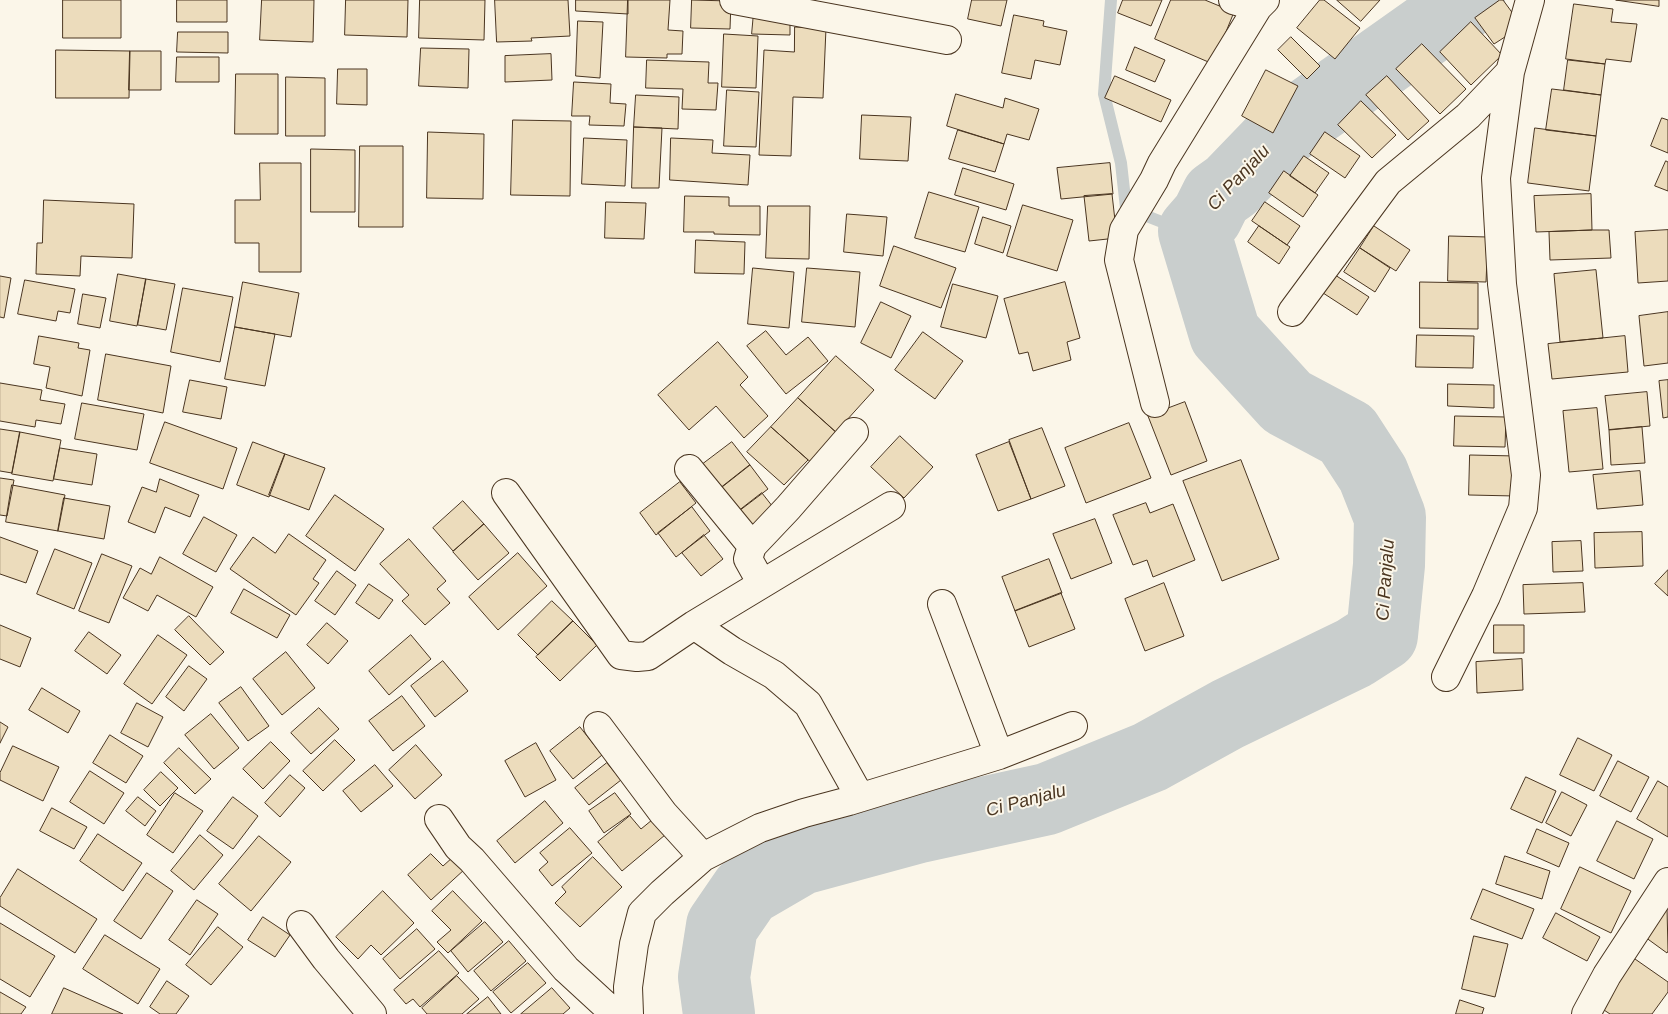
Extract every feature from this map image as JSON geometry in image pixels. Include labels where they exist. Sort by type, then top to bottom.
[{"type":"street","points":[[734,0],[947,40]]},
{"type":"street","points":[[1446,677],[1486,596],[1523,508],[1526,475],[1502,284],[1496,178],[1510,72],[1530,0]]},
{"type":"street","points":[[1155,403],[1119,260],[1124,230],[1154,180],[1252,2]]},
{"type":"street","points":[[1292,312],[1388,182],[1468,116],[1510,72]]},
{"type":"street","points":[[762,584],[748,559],[752,546],[854,432]]},
{"type":"street","points":[[689,470],[752,546]]},
{"type":"street","points":[[506,494],[621,656],[637,658],[648,656],[891,506]]},
{"type":"street","points":[[942,604],[999,755]]},
{"type":"street","points":[[694,626],[732,652],[774,675],[808,704],[860,797]]},
{"type":"street","points":[[598,726],[663,813],[703,857]]},
{"type":"street","points":[[629,1014],[628,987],[642,913],[703,857],[760,828],[999,755],[1073,726]]},
{"type":"street","points":[[439,819],[458,847],[472,860],[566,969],[615,1014]]},
{"type":"street","points":[[1586,1014],[1607,975],[1668,882]]},
{"type":"street","points":[[301,925],[326,959],[372,1014]]},
{"type":"building","points":[[63,0],[121,0],[121,38],[63,38]]},
{"type":"building","points":[[177,0],[227,0],[227,22],[177,22]]},
{"type":"building","points":[[262,0],[314,0],[313,42],[260,40]]},
{"type":"building","points":[[346,0],[408,0],[407,37],[345,35]]},
{"type":"building","points":[[420,0],[485,0],[484,40],[419,38]]},
{"type":"building","points":[[495,0],[568,0],[570,36],[531,38],[532,41],[497,42]]},
{"type":"building","points":[[576,0],[628,0],[628,14],[576,11]]},
{"type":"building","points":[[628,0],[670,0],[668,30],[683,31],[682,54],[667,54],[667,58],[626,57]]},
{"type":"building","points":[[692,0],[731,1],[730,29],[691,28]]},
{"type":"building","points":[[972,0],[1007,0],[1001,26],[968,19]]},
{"type":"building","points":[[1123,0],[1162,0],[1151,26],[1118,13]]},
{"type":"building","points":[[1171,0],[1205,0],[1234,12],[1213,64],[1155,39]]},
{"type":"building","points":[[1320,0],[1324,0],[1360,28],[1335,59],[1297,28]]},
{"type":"building","points":[[1337,0],[1380,0],[1361,21]]},
{"type":"building","points":[[1500,0],[1503,0],[1522,26],[1494,44],[1475,18]]},
{"type":"building","points":[[1616,0],[1659,0],[1659,6]]},
{"type":"building","points":[[1574,4],[1613,9],[1611,22],[1637,24],[1631,62],[1606,59],[1605,64],[1566,59]]},
{"type":"building","points":[[754,12],[790,14],[790,35],[752,34]]},
{"type":"building","points":[[1014,15],[1044,21],[1043,26],[1067,31],[1060,65],[1035,60],[1031,79],[1002,73]]},
{"type":"building","points":[[578,21],[603,22],[600,78],[576,76]]},
{"type":"building","points":[[1471,22],[1502,55],[1471,85],[1440,52]]},
{"type":"building","points":[[795,27],[826,28],[823,98],[793,97],[791,156],[759,155],[764,50],[794,52]]},
{"type":"building","points":[[178,32],[228,32],[228,53],[177,52]]},
{"type":"building","points":[[724,34],[758,36],[756,88],[722,87]]},
{"type":"building","points":[[1291,37],[1320,66],[1307,79],[1278,50]]},
{"type":"building","points":[[1422,44],[1466,89],[1440,114],[1396,69]]},
{"type":"building","points":[[1135,47],[1165,60],[1155,82],[1126,70]]},
{"type":"building","points":[[421,48],[469,49],[468,88],[419,86]]},
{"type":"building","points":[[56,50],[130,51],[129,98],[56,98]]},
{"type":"building","points":[[130,51],[161,51],[161,90],[129,90]]},
{"type":"building","points":[[551,54],[552,80],[505,82],[505,56]]},
{"type":"building","points":[[177,57],[219,57],[219,82],[176,82]]},
{"type":"building","points":[[647,60],[709,62],[708,83],[718,83],[716,110],[682,109],[683,89],[646,88]]},
{"type":"building","points":[[1568,60],[1605,64],[1601,95],[1564,90]]},
{"type":"building","points":[[338,69],[367,69],[367,105],[337,104]]},
{"type":"building","points":[[1266,70],[1298,86],[1273,133],[1242,116]]},
{"type":"building","points":[[236,74],[278,74],[278,134],[235,134]]},
{"type":"building","points":[[1115,76],[1171,100],[1161,122],[1105,98]]},
{"type":"building","points":[[1387,76],[1429,121],[1408,140],[1366,95]]},
{"type":"building","points":[[286,77],[325,78],[325,136],[286,136]]},
{"type":"building","points":[[574,82],[611,84],[610,103],[626,104],[624,126],[589,125],[590,116],[572,116]]},
{"type":"building","points":[[1552,89],[1601,95],[1596,136],[1546,130]]},
{"type":"building","points":[[727,90],[759,92],[756,147],[724,146]]},
{"type":"building","points":[[956,94],[1003,108],[1005,98],[1039,109],[1029,140],[1007,134],[1004,144],[947,126]]},
{"type":"building","points":[[636,95],[679,97],[678,129],[634,127]]},
{"type":"building","points":[[1361,101],[1396,135],[1372,158],[1338,125]]},
{"type":"building","points":[[862,115],[911,117],[908,161],[860,159]]},
{"type":"building","points":[[1662,118],[1668,120],[1668,153],[1651,146]]},
{"type":"building","points":[[513,120],[571,121],[570,196],[511,195]]},
{"type":"building","points":[[634,127],[662,128],[659,188],[632,188]]},
{"type":"building","points":[[1535,128],[1596,136],[1589,191],[1528,183]]},
{"type":"building","points":[[958,130],[1004,144],[995,172],[949,159]]},
{"type":"building","points":[[428,132],[484,134],[483,199],[427,198]]},
{"type":"building","points":[[1325,132],[1360,156],[1345,178],[1310,154]]},
{"type":"building","points":[[584,138],[627,140],[625,186],[582,184]]},
{"type":"building","points":[[671,138],[713,140],[712,153],[750,155],[748,185],[670,180]]},
{"type":"building","points":[[360,146],[403,146],[403,227],[359,227]]},
{"type":"building","points":[[311,149],[355,150],[355,212],[311,212]]},
{"type":"building","points":[[1304,156],[1329,173],[1315,193],[1290,176]]},
{"type":"building","points":[[1666,161],[1668,162],[1668,191],[1655,186]]},
{"type":"building","points":[[260,163],[301,163],[301,272],[259,272],[259,243],[235,243],[235,200],[260,200]]},
{"type":"building","points":[[1110,163],[1113,194],[1061,199],[1057,168]]},
{"type":"building","points":[[963,168],[1014,184],[1006,210],[955,195]]},
{"type":"building","points":[[1284,171],[1318,195],[1303,217],[1269,193]]},
{"type":"building","points":[[929,192],[979,207],[965,252],[915,238]]},
{"type":"building","points":[[1112,194],[1117,238],[1089,241],[1084,196]]},
{"type":"building","points":[[1591,194],[1592,230],[1536,232],[1534,196]]},
{"type":"building","points":[[685,196],[729,197],[729,206],[760,206],[760,235],[684,232]]},
{"type":"building","points":[[44,200],[134,204],[132,258],[81,256],[80,276],[36,274],[37,243],[42,243]]},
{"type":"building","points":[[606,202],[646,203],[644,239],[605,238]]},
{"type":"building","points":[[1265,202],[1300,226],[1287,245],[1252,221]]},
{"type":"building","points":[[1023,205],[1073,220],[1057,271],[1007,256]]},
{"type":"building","points":[[768,206],[810,206],[809,259],[766,258]]},
{"type":"building","points":[[847,214],[887,217],[883,256],[844,252]]},
{"type":"building","points":[[983,217],[1011,226],[1003,253],[975,244]]},
{"type":"building","points":[[1259,226],[1290,247],[1279,264],[1248,242]]},
{"type":"building","points":[[1374,226],[1410,250],[1396,271],[1360,248]]},
{"type":"building","points":[[1609,230],[1611,258],[1550,260],[1549,232]]},
{"type":"building","points":[[1668,230],[1668,281],[1638,283],[1635,232]]},
{"type":"building","points":[[1449,236],[1488,237],[1486,282],[1448,281]]},
{"type":"building","points":[[696,240],[745,242],[744,274],[695,273]]},
{"type":"building","points":[[894,246],[956,268],[941,308],[880,286]]},
{"type":"building","points":[[1360,248],[1390,268],[1375,292],[1344,272]]},
{"type":"building","points":[[753,268],[794,272],[789,328],[748,324]]},
{"type":"building","points":[[807,268],[860,272],[855,327],[802,322]]},
{"type":"building","points":[[1596,270],[1603,338],[1560,342],[1554,274]]},
{"type":"building","points":[[1332,273],[1369,297],[1357,315],[1320,291]]},
{"type":"building","points":[[118,274],[146,279],[137,326],[110,321]]},
{"type":"building","points":[[0,276],[11,278],[4,318],[0,317]]},
{"type":"building","points":[[146,279],[175,284],[166,330],[138,325]]},
{"type":"building","points":[[25,280],[75,289],[70,313],[58,311],[56,321],[18,314]]},
{"type":"building","points":[[243,282],[299,293],[291,337],[235,327]]},
{"type":"building","points":[[1065,282],[1080,338],[1067,342],[1071,360],[1033,371],[1028,352],[1019,354],[1004,299]]},
{"type":"building","points":[[1420,282],[1478,283],[1478,329],[1420,328]]},
{"type":"building","points":[[953,284],[998,296],[986,338],[941,327]]},
{"type":"building","points":[[183,288],[233,297],[220,362],[171,352]]},
{"type":"building","points":[[83,294],[106,298],[100,328],[78,324]]},
{"type":"building","points":[[881,302],[911,316],[891,358],[861,343]]},
{"type":"building","points":[[1668,312],[1668,363],[1644,366],[1639,316]]},
{"type":"building","points":[[235,327],[275,334],[265,386],[225,379]]},
{"type":"building","points":[[766,331],[786,355],[808,337],[828,361],[786,394],[747,346]]},
{"type":"building","points":[[923,332],[963,361],[935,399],[895,370]]},
{"type":"building","points":[[1417,335],[1474,336],[1473,368],[1416,367]]},
{"type":"building","points":[[39,336],[79,343],[78,348],[90,350],[82,396],[46,388],[50,367],[34,364]]},
{"type":"building","points":[[1625,336],[1628,372],[1552,379],[1548,344]]},
{"type":"building","points":[[718,342],[748,377],[740,385],[768,416],[744,438],[716,406],[689,430],[658,395]]},
{"type":"building","points":[[106,354],[171,366],[163,413],[98,400]]},
{"type":"building","points":[[836,356],[874,390],[836,432],[798,398]]},
{"type":"building","points":[[190,380],[227,387],[221,419],[183,412]]},
{"type":"building","points":[[1668,380],[1668,417],[1663,418],[1659,381]]},
{"type":"building","points":[[0,383],[42,390],[40,400],[65,404],[61,424],[36,420],[35,427],[0,421]]},
{"type":"building","points":[[1448,384],[1494,385],[1494,408],[1448,406]]},
{"type":"building","points":[[1647,392],[1650,426],[1609,430],[1605,396]]},
{"type":"building","points":[[798,398],[840,436],[814,465],[771,427]]},
{"type":"building","points":[[1185,402],[1207,461],[1171,475],[1148,416]]},
{"type":"building","points":[[82,403],[144,414],[137,450],[75,439]]},
{"type":"building","points":[[1597,408],[1603,469],[1569,472],[1563,411]]},
{"type":"building","points":[[1455,416],[1506,417],[1505,447],[1454,446]]},
{"type":"building","points":[[165,422],[237,448],[223,489],[150,463]]},
{"type":"building","points":[[1129,423],[1151,478],[1086,503],[1065,448]]},
{"type":"building","points":[[771,427],[808,460],[784,485],[747,452]]},
{"type":"building","points":[[1642,427],[1645,463],[1611,465],[1609,430]]},
{"type":"building","points":[[1042,428],[1065,486],[1031,499],[1009,440]]},
{"type":"building","points":[[0,429],[20,432],[12,473],[0,471]]},
{"type":"building","points":[[20,432],[61,440],[53,481],[12,474]]},
{"type":"building","points":[[900,436],[933,467],[904,498],[871,467]]},
{"type":"building","points":[[253,442],[285,454],[269,497],[237,485]]},
{"type":"building","points":[[732,442],[750,465],[717,491],[699,467]]},
{"type":"building","points":[[1009,442],[1031,499],[998,511],[976,455]]},
{"type":"building","points":[[60,448],[97,454],[92,485],[54,479]]},
{"type":"building","points":[[285,454],[325,468],[309,510],[269,495]]},
{"type":"building","points":[[1470,455],[1516,456],[1515,496],[1469,495]]},
{"type":"building","points":[[1241,460],[1279,559],[1222,581],[1183,481]]},
{"type":"building","points":[[750,465],[768,489],[735,514],[717,491]]},
{"type":"building","points":[[1640,471],[1643,505],[1597,509],[1593,475]]},
{"type":"building","points":[[0,478],[14,480],[7,516],[0,515]]},
{"type":"building","points":[[160,479],[199,495],[190,517],[165,507],[155,533],[128,522],[142,487],[156,492]]},
{"type":"building","points":[[680,482],[696,503],[656,535],[640,513]]},
{"type":"building","points":[[12,485],[65,495],[58,531],[6,522]]},
{"type":"building","points":[[762,493],[780,516],[753,537],[735,514]]},
{"type":"building","points":[[335,495],[384,529],[355,571],[306,536]]},
{"type":"building","points":[[64,498],[110,506],[104,539],[58,531]]},
{"type":"building","points":[[463,501],[484,524],[453,551],[433,528]]},
{"type":"building","points":[[1146,503],[1150,513],[1173,504],[1195,560],[1153,577],[1147,560],[1133,565],[1113,515]]},
{"type":"building","points":[[692,507],[710,531],[676,557],[658,533]]},
{"type":"building","points":[[204,517],[237,535],[216,572],[183,554]]},
{"type":"building","points":[[1095,519],[1112,563],[1071,579],[1053,534]]},
{"type":"building","points":[[484,524],[509,553],[478,580],[453,552]]},
{"type":"building","points":[[1642,532],[1643,566],[1595,568],[1594,533]]},
{"type":"building","points":[[289,534],[326,560],[313,579],[319,583],[296,615],[230,569],[253,537],[275,553]]},
{"type":"building","points":[[704,535],[723,559],[701,576],[682,553]]},
{"type":"building","points":[[0,537],[38,551],[26,583],[0,574]]},
{"type":"building","points":[[409,539],[446,581],[437,589],[450,603],[425,625],[402,601],[409,595],[380,564]]},
{"type":"building","points":[[1581,541],[1583,571],[1553,572],[1552,542]]},
{"type":"building","points":[[55,549],[92,563],[74,609],[37,594]]},
{"type":"building","points":[[518,553],[547,586],[498,630],[469,597]]},
{"type":"building","points":[[102,554],[132,566],[109,623],[79,611]]},
{"type":"building","points":[[160,557],[213,587],[196,617],[157,595],[148,611],[123,598],[140,568],[151,574]]},
{"type":"building","points":[[1049,559],[1062,593],[1015,611],[1002,577]]},
{"type":"building","points":[[1668,570],[1668,596],[1655,584]]},
{"type":"building","points":[[337,571],[356,585],[335,615],[315,601]]},
{"type":"building","points":[[1164,583],[1184,636],[1145,651],[1125,599]]},
{"type":"building","points":[[1583,583],[1585,612],[1524,614],[1523,585]]},
{"type":"building","points":[[369,584],[393,600],[379,619],[356,603]]},
{"type":"building","points":[[244,589],[290,615],[277,638],[231,613]]},
{"type":"building","points":[[1061,593],[1075,629],[1029,647],[1015,611]]},
{"type":"building","points":[[552,601],[573,621],[538,655],[518,635]]},
{"type":"building","points":[[189,616],[224,652],[210,665],[175,630]]},
{"type":"building","points":[[573,621],[597,645],[560,681],[536,657]]},
{"type":"building","points":[[327,623],[348,641],[328,664],[307,645]]},
{"type":"building","points":[[0,625],[31,638],[20,667],[0,659]]},
{"type":"building","points":[[1494,625],[1524,625],[1524,653],[1494,653]]},
{"type":"building","points":[[89,632],[121,655],[107,674],[75,651]]},
{"type":"building","points":[[158,635],[187,655],[152,704],[124,684]]},
{"type":"building","points":[[411,635],[431,659],[389,695],[369,671]]},
{"type":"building","points":[[286,652],[315,688],[282,715],[253,679]]},
{"type":"building","points":[[1522,659],[1523,690],[1477,693],[1476,662]]},
{"type":"building","points":[[443,661],[468,691],[435,717],[411,686]]},
{"type":"building","points":[[189,666],[207,679],[184,711],[166,697]]},
{"type":"building","points":[[241,687],[269,726],[248,741],[219,703]]},
{"type":"building","points":[[42,688],[80,711],[68,733],[29,710]]},
{"type":"building","points":[[402,696],[425,726],[393,751],[369,721]]},
{"type":"building","points":[[137,703],[163,717],[148,747],[121,733]]},
{"type":"building","points":[[319,708],[339,729],[311,754],[291,733]]},
{"type":"building","points":[[211,714],[239,748],[214,769],[185,735]]},
{"type":"building","points":[[0,722],[8,727],[0,743]]},
{"type":"building","points":[[580,727],[602,755],[573,779],[550,751]]},
{"type":"building","points":[[110,735],[143,756],[126,783],[93,763]]},
{"type":"building","points":[[1578,738],[1612,755],[1594,791],[1560,775]]},
{"type":"building","points":[[335,740],[355,760],[323,791],[303,771]]},
{"type":"building","points":[[271,742],[290,761],[263,789],[243,769]]},
{"type":"building","points":[[536,743],[556,780],[525,797],[505,761]]},
{"type":"building","points":[[416,745],[442,775],[415,799],[389,770]]},
{"type":"building","points":[[13,746],[59,767],[43,801],[0,780],[0,773]]},
{"type":"building","points":[[179,748],[211,779],[195,794],[164,763]]},
{"type":"building","points":[[1618,761],[1649,777],[1631,812],[1600,796]]},
{"type":"building","points":[[607,763],[621,780],[589,805],[575,788]]},
{"type":"building","points":[[375,765],[393,786],[361,812],[343,791]]},
{"type":"building","points":[[90,771],[124,793],[104,824],[70,802]]},
{"type":"building","points":[[161,772],[178,788],[160,806],[144,790]]},
{"type":"building","points":[[290,775],[305,788],[280,817],[265,803]]},
{"type":"building","points":[[1526,777],[1556,791],[1542,823],[1511,809]]},
{"type":"building","points":[[1658,781],[1668,787],[1668,837],[1637,819]]},
{"type":"building","points":[[1562,792],[1587,805],[1571,836],[1546,823]]},
{"type":"building","points":[[175,793],[203,811],[173,853],[147,835]]},
{"type":"building","points":[[615,793],[631,814],[604,833],[589,811]]},
{"type":"building","points":[[138,797],[156,811],[145,826],[126,811]]},
{"type":"building","points":[[233,797],[258,816],[233,849],[207,831]]},
{"type":"building","points":[[545,801],[563,823],[515,863],[497,841]]},
{"type":"building","points":[[52,808],[87,827],[74,849],[40,831]]},
{"type":"building","points":[[630,816],[641,829],[652,820],[665,835],[622,871],[598,842]]},
{"type":"building","points":[[1617,821],[1653,839],[1634,879],[1597,861]]},
{"type":"building","points":[[570,828],[592,853],[552,886],[539,870],[548,862],[540,853]]},
{"type":"building","points":[[1537,829],[1569,843],[1559,867],[1527,853]]},
{"type":"building","points":[[98,834],[142,863],[123,891],[80,861]]},
{"type":"building","points":[[200,835],[223,855],[194,890],[171,871]]},
{"type":"building","points":[[259,836],[291,862],[251,911],[219,884]]},
{"type":"building","points":[[431,854],[443,866],[453,857],[465,869],[431,900],[408,875]]},
{"type":"building","points":[[1505,856],[1550,871],[1542,899],[1496,884]]},
{"type":"building","points":[[593,857],[622,887],[580,927],[555,903],[566,892],[562,887]]},
{"type":"building","points":[[1580,867],[1631,891],[1611,933],[1561,909]]},
{"type":"building","points":[[18,869],[97,919],[75,953],[0,906],[0,898]]},
{"type":"building","points":[[147,873],[173,891],[141,939],[114,921]]},
{"type":"building","points":[[1483,889],[1534,909],[1522,939],[1471,919]]},
{"type":"building","points":[[383,891],[414,923],[381,955],[371,945],[358,959],[336,937]]},
{"type":"building","points":[[453,891],[482,921],[448,953],[437,942],[451,930],[432,911]]},
{"type":"building","points":[[197,900],[218,914],[190,955],[169,940]]},
{"type":"building","points":[[1667,907],[1668,951],[1667,953],[1645,937]]},
{"type":"building","points":[[1556,913],[1600,937],[1587,961],[1543,938]]},
{"type":"building","points":[[263,917],[290,935],[275,957],[248,940]]},
{"type":"building","points":[[485,922],[503,942],[468,972],[451,951]]},
{"type":"building","points":[[0,923],[55,956],[30,997],[0,979]]},
{"type":"building","points":[[218,927],[243,947],[211,985],[186,965]]},
{"type":"building","points":[[417,929],[435,949],[400,979],[383,959]]},
{"type":"building","points":[[105,935],[160,969],[138,1004],[83,969]]},
{"type":"building","points":[[1474,936],[1508,944],[1495,997],[1462,989]]},
{"type":"building","points":[[509,941],[526,961],[491,991],[474,971]]},
{"type":"building","points":[[439,951],[459,973],[420,1007],[413,999],[406,1004],[394,990]]},
{"type":"building","points":[[1635,959],[1668,982],[1668,992],[1652,1014],[1610,1014],[1601,1008]]},
{"type":"building","points":[[528,963],[546,983],[511,1013],[493,992]]},
{"type":"building","points":[[457,976],[479,999],[462,1014],[427,1014],[422,1008]]},
{"type":"building","points":[[167,981],[189,996],[176,1014],[160,1014],[150,1007]]},
{"type":"building","points":[[64,988],[123,1014],[52,1014]]},
{"type":"building","points":[[552,988],[570,1008],[563,1014],[521,1014]]},
{"type":"building","points":[[0,992],[26,1007],[21,1014],[0,1014]]},
{"type":"building","points":[[488,997],[501,1014],[467,1014]]},
{"type":"building","points":[[1460,1000],[1484,1008],[1482,1014],[1456,1014]]},
{"type":"waterway","points":[[1111,0],[1104,94],[1121,163],[1126,208],[1167,224],[1194,231]]},
{"type":"waterway","name":"Ci Panjalu","points":[[719,1014],[714,977],[722,926],[746,891],[801,859],[919,827],[1047,799],[1150,757],[1228,714],[1354,653],[1382,635],[1389,565],[1390,517],[1373,474],[1347,434],[1287,402],[1225,334],[1194,231],[1207,216],[1217,196],[1231,186],[1284,131],[1469,0]]}]
